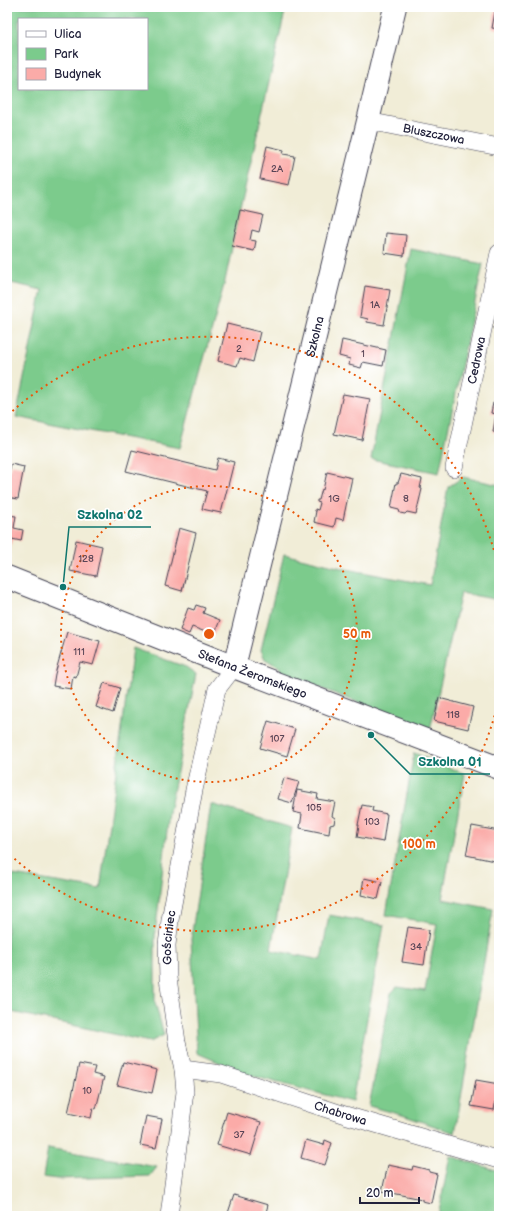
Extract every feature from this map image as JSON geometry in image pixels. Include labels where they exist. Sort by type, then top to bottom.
[{"type":"street","name":"Szkolna","points":[[234,667],[368,121],[394,7]]},
{"type":"street","name":"Bluszczowa","points":[[368,121],[499,147]]},
{"type":"street","name":"Cedrowa","points":[[454,468],[499,253]]},
{"type":"street","name":"Stefana Żeromskiego","points":[[7,577],[234,667],[499,768]]},
{"type":"street","name":"Gościniec","points":[[170,1216],[185,1092],[183,1069],[177,1042],[168,978],[167,945],[170,920],[194,790],[216,689],[234,667]]},
{"type":"street","name":"Chabrowa","points":[[183,1069],[221,1074],[345,1115],[499,1160]]},
{"type":"green space","points":[[7,7],[286,7],[225,281],[180,448],[16,417],[42,290],[7,282]]},
{"type":"green space","points":[[411,249],[483,264],[439,473],[371,459]]},
{"type":"green space","points":[[463,477],[499,485],[499,600],[461,593],[430,730],[281,673],[279,667],[265,659],[261,650],[284,554],[346,569],[430,585],[448,487]]},
{"type":"green space","points":[[133,648],[186,667],[196,674],[169,813],[155,936],[155,1002],[164,1035],[150,1042],[7,1011],[7,874],[100,889]]},
{"type":"green space","points":[[414,753],[465,774],[442,899],[493,909],[455,1133],[402,1115],[369,1106],[391,993],[397,987],[425,991],[437,924],[386,915]]},
{"type":"green space","points":[[211,804],[292,828],[271,950],[321,960],[329,915],[384,925],[352,1102],[249,1075],[197,1053],[191,939]]},
{"type":"green space","points":[[48,1148],[157,1167],[150,1176],[57,1179],[43,1177]]},
{"type":"green space","points":[[450,1156],[499,1171],[499,1216],[438,1216]]},
{"type":"building","points":[[496,7],[499,7],[499,29],[492,28]]},
{"type":"building","points":[[267,146],[284,150],[283,154],[295,156],[289,185],[260,179]]},
{"type":"building","points":[[240,210],[263,215],[259,232],[252,230],[250,240],[256,241],[254,251],[232,246]]},
{"type":"building","points":[[386,233],[406,235],[404,256],[384,253]]},
{"type":"building","points":[[365,286],[390,290],[384,325],[367,322],[368,319],[360,317]]},
{"type":"building","points":[[227,324],[260,332],[253,362],[240,358],[237,366],[218,361]]},
{"type":"building","points":[[342,340],[386,350],[383,366],[363,362],[361,368],[349,365],[350,359],[339,356]]},
{"type":"building","points":[[343,394],[370,399],[362,440],[334,434]]},
{"type":"building","points":[[493,403],[499,404],[499,433],[493,432],[496,414],[491,413]]},
{"type":"building","points":[[132,450],[215,470],[218,458],[234,462],[221,513],[202,509],[207,491],[126,471]]},
{"type":"building","points":[[11,464],[24,467],[18,499],[7,497],[7,482]]},
{"type":"building","points":[[327,472],[352,478],[343,520],[336,518],[334,527],[314,522],[315,509],[318,510],[320,503],[317,502],[317,500],[319,500],[322,489],[323,490]]},
{"type":"building","points":[[401,474],[422,479],[420,488],[422,489],[416,514],[407,512],[405,514],[400,513],[399,510],[391,508],[396,483],[398,483]]},
{"type":"building","points":[[7,515],[16,516],[14,528],[23,530],[21,541],[12,539],[10,549],[7,548]]},
{"type":"building","points":[[179,528],[196,533],[182,591],[165,586]]},
{"type":"building","points":[[76,540],[102,546],[96,576],[70,571]]},
{"type":"building","points":[[196,605],[205,608],[203,613],[220,620],[214,635],[192,627],[189,634],[180,630],[188,608],[194,610]]},
{"type":"building","points":[[67,632],[100,641],[93,665],[80,662],[76,677],[73,676],[71,689],[53,686]]},
{"type":"building","points":[[104,683],[120,688],[113,713],[96,707]]},
{"type":"building","points":[[439,698],[473,707],[468,729],[434,721]]},
{"type":"building","points":[[268,721],[295,729],[287,756],[260,748]]},
{"type":"building","points":[[284,778],[299,782],[292,803],[278,799]]},
{"type":"building","points":[[297,790],[318,794],[317,799],[335,802],[332,816],[335,818],[334,824],[330,825],[329,834],[300,828],[302,814],[293,812]]},
{"type":"building","points":[[362,805],[373,807],[372,811],[387,814],[383,842],[357,837]]},
{"type":"building","points":[[472,826],[499,831],[499,862],[466,855]]},
{"type":"building","points":[[364,878],[382,882],[378,899],[361,895]]},
{"type":"building","points":[[408,927],[429,930],[424,965],[402,962]]},
{"type":"building","points":[[123,1062],[157,1070],[152,1093],[117,1085]]},
{"type":"building","points":[[79,1064],[95,1067],[93,1074],[104,1077],[96,1109],[93,1108],[91,1118],[68,1113]]},
{"type":"building","points":[[476,1080],[499,1084],[494,1110],[471,1106]]},
{"type":"building","points":[[227,1112],[261,1122],[251,1155],[217,1145]]},
{"type":"building","points":[[146,1116],[162,1119],[156,1148],[140,1145]]},
{"type":"building","points":[[306,1140],[324,1145],[325,1140],[332,1143],[325,1165],[301,1158]]},
{"type":"building","points":[[388,1165],[412,1170],[413,1166],[429,1170],[429,1172],[437,1174],[431,1203],[422,1201],[422,1199],[382,1191]]},
{"type":"building","points":[[234,1195],[268,1205],[265,1216],[227,1216]]},
{"type":"place","name":"Szkolna 02","points":[[63,587]]},
{"type":"place","name":"Szkolna 01","points":[[371,735]]}]
